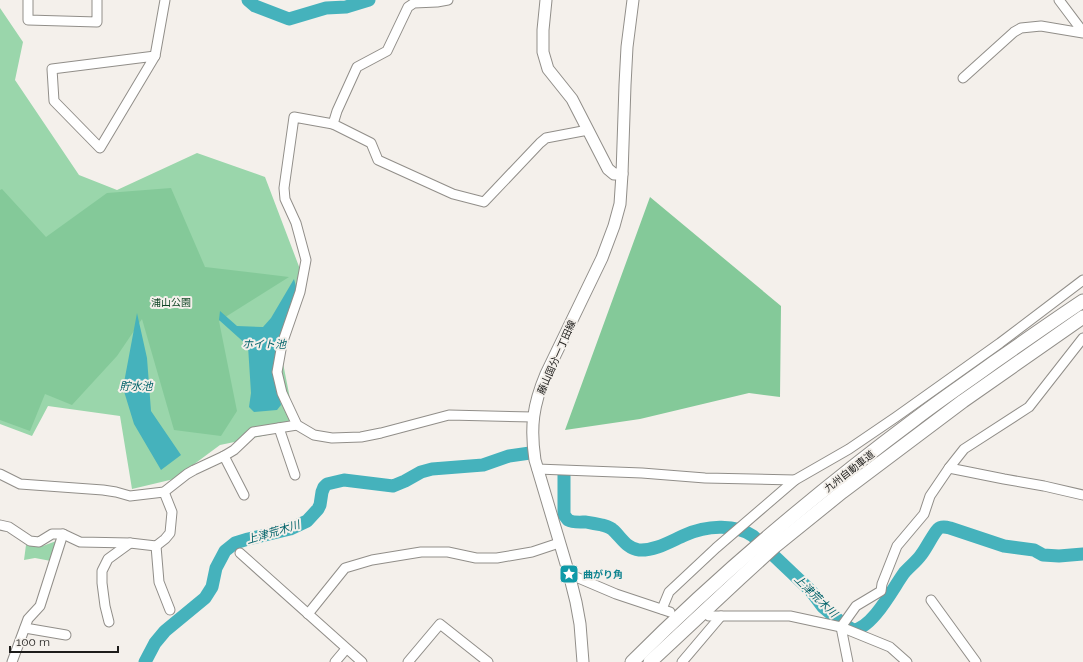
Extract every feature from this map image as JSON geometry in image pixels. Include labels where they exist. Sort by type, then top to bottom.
[{"type":"highway","name":"九州自動車道","points":[[632,662],[736,564],[834,482],[915,419],[1083,301]]},
{"type":"highway","name":"九州自動車道","points":[[650,662],[757,563],[842,492],[963,401],[1083,317]]},
{"type":"main road","points":[[546,0],[542,52],[548,69],[572,99],[608,169],[614,174],[622,174]]},
{"type":"main road","name":"藤山国分一丁田線","points":[[583,662],[580,624],[576,602],[560,543],[537,469],[532,446],[533,417],[538,393],[602,258],[614,226],[620,204],[627,55],[633,0]]},
{"type":"street","points":[[28,0],[28,20],[97,22],[97,0]]},
{"type":"street","points":[[155,56],[52,69],[54,101],[100,148],[155,56],[165,0]]},
{"type":"street","points":[[333,124],[337,111],[357,67],[387,51],[408,7],[414,3],[448,0]]},
{"type":"street","points":[[1059,0],[1083,32]]},
{"type":"street","points":[[963,78],[1014,32],[1021,28],[1041,26],[1083,32]]},
{"type":"street","points":[[533,417],[449,415],[382,433],[361,437],[332,438],[314,435],[297,425],[282,393],[277,372],[282,344],[300,292],[306,260],[296,223],[286,199],[284,188],[294,116],[333,124],[371,143],[378,160],[453,194],[484,202],[546,138],[588,130]]},
{"type":"street","points":[[569,574],[616,594],[666,610],[669,592],[716,548],[795,480],[849,449],[896,417],[1083,280]]},
{"type":"street","points":[[848,662],[841,627],[856,606],[881,591],[882,584],[897,546],[924,514],[930,496],[949,468],[964,449],[1029,407],[1083,338]]},
{"type":"street","points":[[0,474],[20,484],[103,490],[130,496],[164,492],[194,470],[234,450],[253,432],[297,425]]},
{"type":"street","points":[[279,428],[295,475]]},
{"type":"street","points":[[224,456],[244,495]]},
{"type":"street","points":[[949,468],[1083,495]]},
{"type":"street","points":[[537,469],[642,473],[705,478],[795,480]]},
{"type":"street","points":[[0,525],[9,527],[30,541],[39,542],[52,534],[63,534],[80,542],[130,543],[156,546],[170,533],[172,512],[164,492]]},
{"type":"street","points":[[12,662],[28,619],[40,606],[63,534]]},
{"type":"street","points":[[109,622],[104,606],[102,571],[108,559],[130,543]]},
{"type":"street","points":[[308,614],[345,568],[366,562],[421,552],[448,552],[476,558],[497,558],[532,552],[560,543]]},
{"type":"street","points":[[156,546],[159,582],[170,610]]},
{"type":"street","points":[[240,553],[362,662]]},
{"type":"street","points":[[931,600],[976,662]]},
{"type":"street","points":[[710,616],[790,616],[841,627],[890,646],[907,662]]},
{"type":"street","points":[[682,662],[721,616]]},
{"type":"street","points":[[408,662],[440,624],[488,662]]},
{"type":"street","points":[[25,628],[66,635]]},
{"type":"street","points":[[335,662],[346,649]]},
{"type":"green space","name":"浦山公園","points":[[0,8],[23,42],[15,80],[79,175],[117,190],[197,153],[265,177],[306,285],[282,358],[296,429],[220,445],[174,479],[132,489],[120,416],[48,406],[32,436],[0,424]]},
{"type":"green space","points":[[171,188],[205,267],[289,277],[219,321],[237,411],[221,436],[174,430],[142,319],[117,356],[72,405],[45,394],[30,431],[0,420],[0,190],[2,189],[46,237],[107,193]]},
{"type":"green space","points":[[650,197],[781,306],[780,397],[749,393],[640,419],[565,430]]},
{"type":"green space","points":[[59,540],[51,561],[35,558],[24,560],[26,545],[40,547]]},
{"type":"water","name":"ホイト池","points":[[294,279],[297,290],[274,373],[281,405],[277,410],[254,412],[249,407],[251,393],[248,346],[219,320],[220,311],[237,326],[263,327],[271,318]]},
{"type":"water","name":"貯水池","points":[[137,313],[147,358],[151,411],[181,455],[161,470],[134,424],[123,388]]},
{"type":"waterway","points":[[248,0],[255,6],[289,19],[326,8],[346,7],[369,0]]},
{"type":"waterway","name":"上津荒木川","points":[[145,662],[155,643],[165,631],[205,598],[212,587],[216,568],[225,551],[235,543],[290,529],[307,521],[318,509],[322,492],[327,484],[344,480],[393,486],[421,472],[432,469],[483,465],[509,456],[530,453]]},
{"type":"waterway","name":"上津荒木川","points":[[564,473],[564,515],[568,520],[609,527],[628,545],[639,550],[651,549],[693,532],[711,528],[720,527],[738,529],[746,532],[753,536],[811,591],[823,607],[853,630],[860,628],[875,615],[904,573],[919,558],[936,531],[941,527],[950,528],[1004,546],[1034,550],[1043,555],[1059,556],[1083,554]]},
{"type":"place","name":"曲がり角","points":[[569,574]]}]
